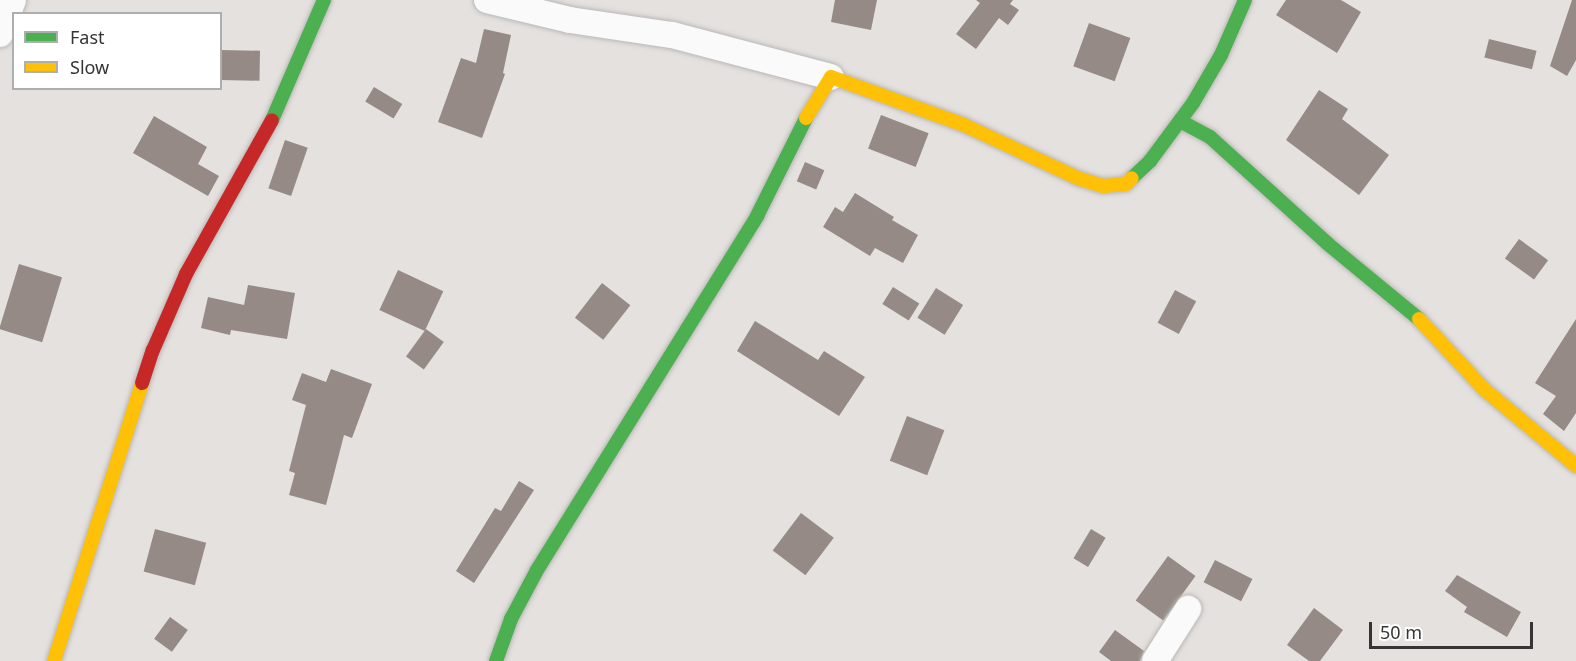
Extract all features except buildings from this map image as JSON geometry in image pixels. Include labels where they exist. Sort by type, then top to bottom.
[{"type":"street","points":[[0,34],[13,0]]},
{"type":"street","points":[[54,661],[153,350],[186,274],[279,106],[324,0]]},
{"type":"street","points":[[487,0],[570,20],[672,35],[831,77],[964,125],[1024,155],[1103,186],[1126,184],[1150,161],[1180,121],[1221,55],[1245,0]]},
{"type":"street","points":[[496,661],[511,619],[537,570],[691,326],[757,216],[819,93],[831,77]]},
{"type":"street","points":[[1180,121],[1210,137],[1328,244],[1415,315],[1484,389],[1576,466]]},
{"type":"street","points":[[1155,661],[1188,609]]},
{"type":"traffic: fast","points":[[272,120],[324,0]]},
{"type":"traffic: fast","points":[[1132,178],[1150,161],[1193,103],[1221,55],[1245,0]]},
{"type":"traffic: fast","points":[[496,661],[511,619],[537,570],[757,216],[806,118]]},
{"type":"traffic: fast","points":[[1180,121],[1210,137],[1328,244],[1419,319]]},
{"type":"traffic: slow","points":[[806,118],[831,77],[964,125],[1080,179],[1103,186],[1126,184],[1132,178]]},
{"type":"traffic: slow","points":[[1419,319],[1484,389],[1576,466]]},
{"type":"traffic: slow","points":[[54,661],[142,383]]},
{"type":"traffic: jam","points":[[142,383],[153,350],[186,274],[272,120]]}]
